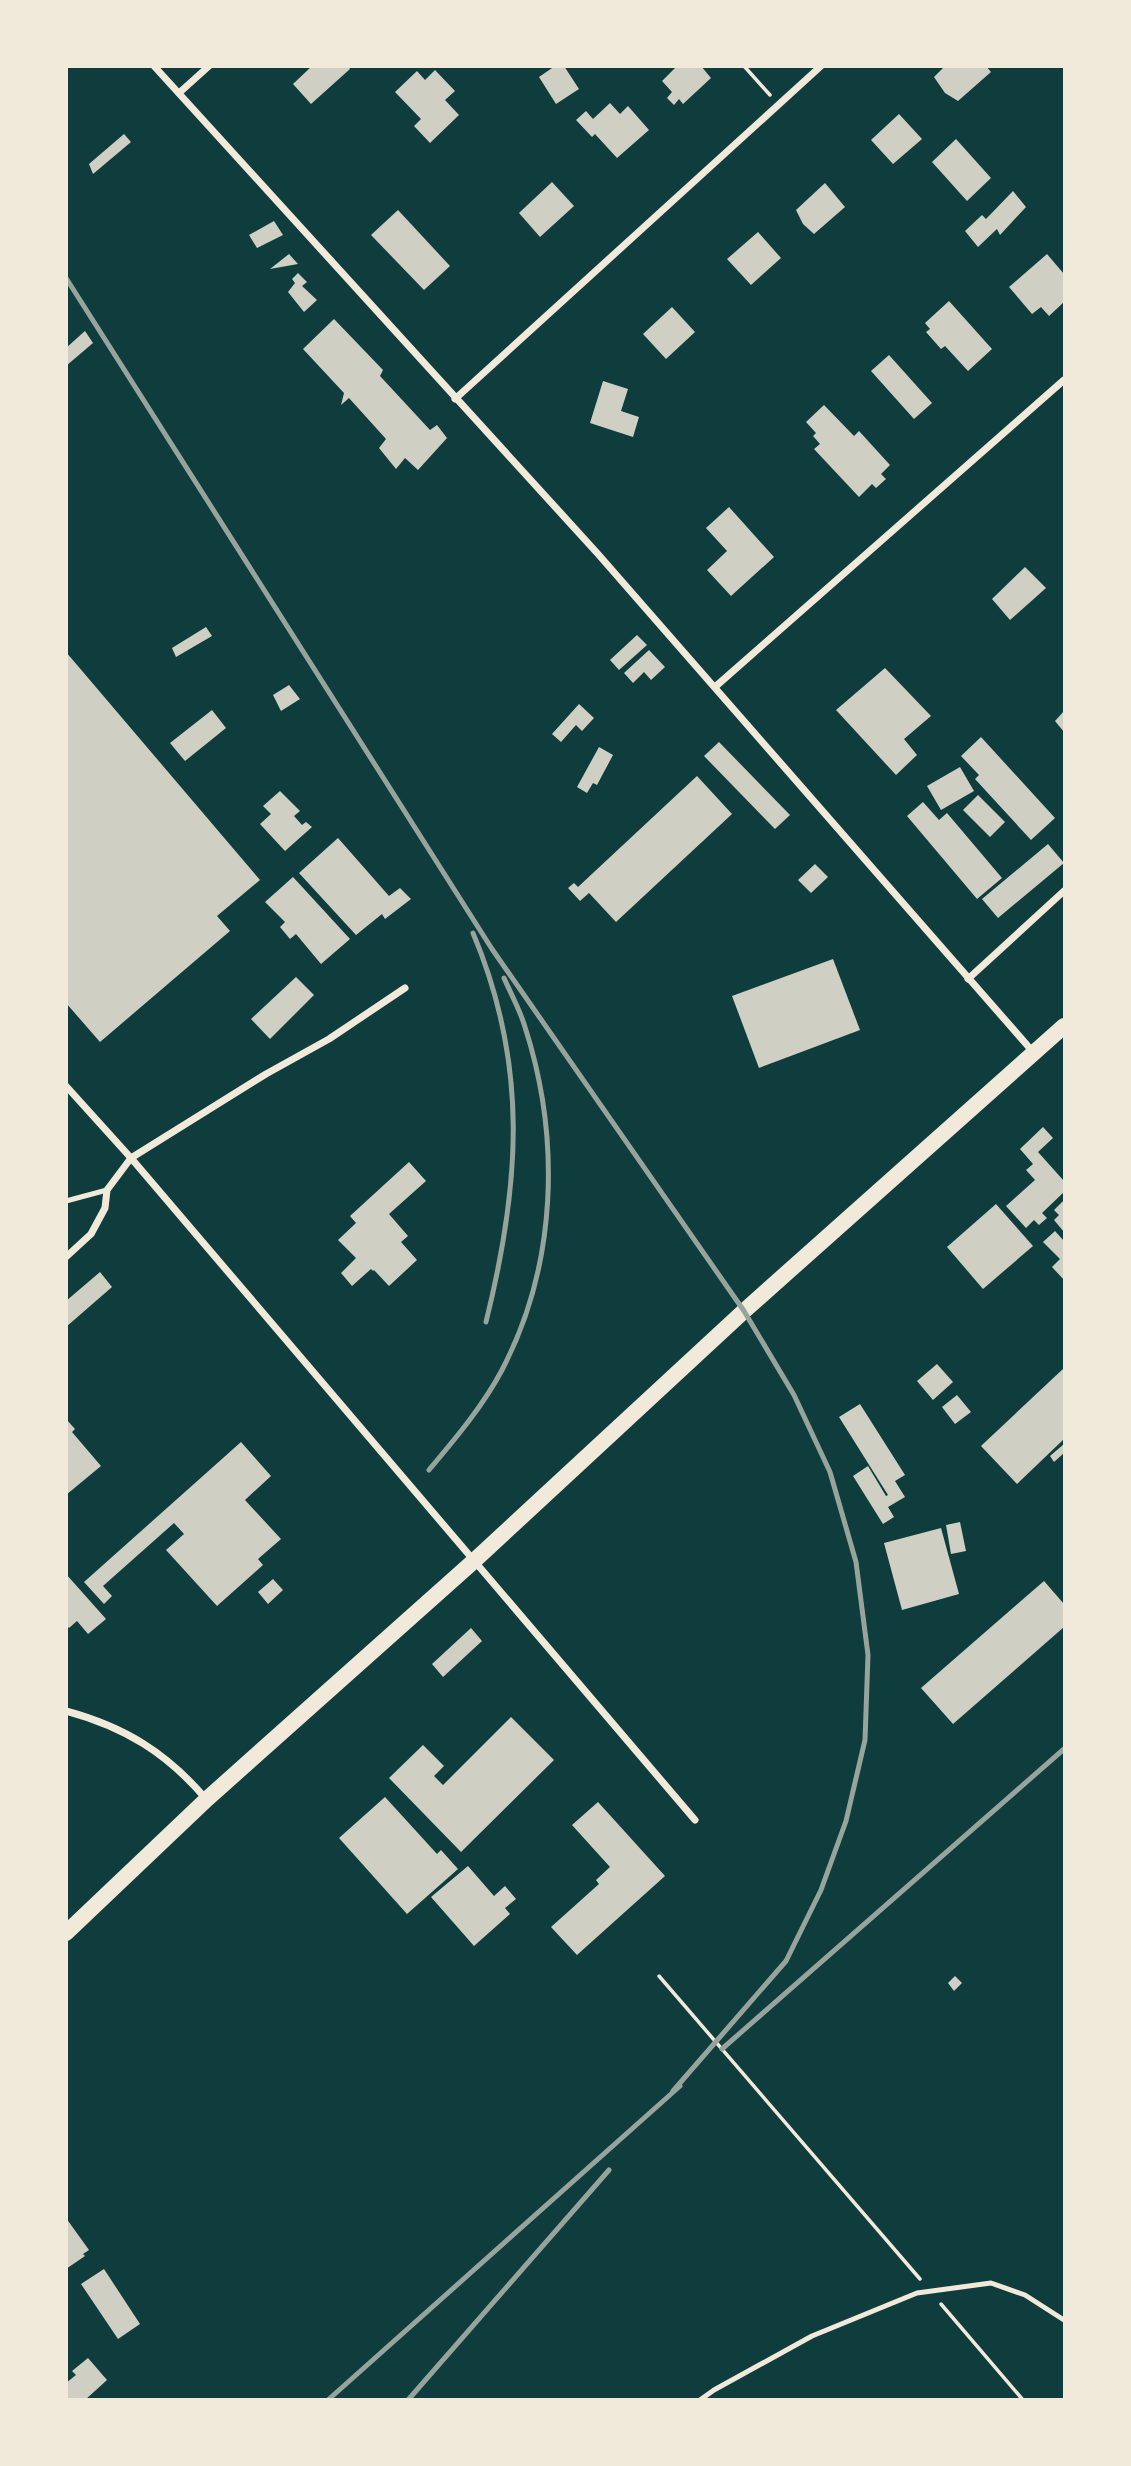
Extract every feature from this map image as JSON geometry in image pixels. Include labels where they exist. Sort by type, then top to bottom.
[{"type":"highway","points":[[66,1933],[207,1799],[475,1560],[744,1311],[1065,1026]]},
{"type":"street","points":[[154,66],[598,554],[1034,1053]]},
{"type":"street","points":[[179,93],[209,66]]},
{"type":"street","points":[[456,400],[821,66]]},
{"type":"street","points":[[715,687],[1065,380]]},
{"type":"street","points":[[968,979],[1065,891]]},
{"type":"street","points":[[66,1256],[92,1234],[105,1208],[107,1190],[131,1158],[266,1074],[329,1039],[405,988]]},
{"type":"street","points":[[66,1086],[131,1158],[695,1821]]},
{"type":"street","points":[[66,1711],[137,1738],[183,1771],[207,1799]]},
{"type":"lane","points":[[66,1201],[107,1190]]},
{"type":"lane","points":[[701,2399],[812,2336],[917,2293],[992,2283],[1025,2295],[1065,2320]]},
{"type":"path","points":[[744,66],[779,105]]},
{"type":"path","points":[[659,1976],[923,2283]]},
{"type":"path","points":[[941,2304],[1023,2399]]},
{"type":"building","points":[[312,66],[348,66],[350,69],[311,104],[293,84]]},
{"type":"building","points":[[555,66],[564,66],[579,89],[556,104],[539,77]]},
{"type":"building","points":[[677,66],[701,66],[711,78],[683,104],[679,99],[674,105],[667,98],[672,92],[662,81]]},
{"type":"building","points":[[945,66],[986,66],[991,72],[958,101],[945,93],[934,77]]},
{"type":"building","points":[[435,70],[455,91],[445,100],[459,115],[430,143],[414,126],[421,119],[395,92],[417,71],[425,80]]},
{"type":"building","points":[[610,103],[620,114],[628,106],[649,130],[617,158],[595,134],[592,137],[576,120],[586,111],[593,119]]},
{"type":"building","points":[[899,114],[922,139],[893,164],[871,140]]},
{"type":"building","points":[[124,134],[131,142],[93,174],[89,164]]},
{"type":"building","points":[[956,139],[991,178],[967,201],[932,162]]},
{"type":"building","points":[[552,182],[574,206],[540,237],[519,213]]},
{"type":"building","points":[[825,183],[845,207],[814,234],[803,224],[796,210]]},
{"type":"building","points":[[1013,191],[1026,207],[1000,235],[997,229],[978,247],[965,231],[982,215],[986,219]]},
{"type":"building","points":[[398,210],[450,266],[424,290],[371,235]]},
{"type":"building","points":[[274,221],[283,235],[257,248],[249,235]]},
{"type":"building","points":[[758,232],[781,258],[751,285],[727,259]]},
{"type":"building","points":[[289,254],[298,264],[270,269]]},
{"type":"building","points":[[1047,254],[1064,274],[1064,302],[1049,316],[1041,307],[1032,314],[1009,287]]},
{"type":"building","points":[[298,273],[307,282],[302,286],[317,300],[304,312],[288,292],[295,283],[292,279]]},
{"type":"building","points":[[949,301],[992,349],[968,371],[945,346],[941,349],[926,332],[930,329],[925,323]]},
{"type":"building","points":[[672,307],[695,332],[666,359],[643,334]]},
{"type":"building","points":[[334,319],[383,370],[380,376],[430,430],[437,425],[447,438],[418,470],[405,458],[396,469],[379,448],[386,439],[349,398],[341,405],[344,393],[303,349]]},
{"type":"building","points":[[85,331],[93,343],[66,366],[66,348]]},
{"type":"building","points":[[889,355],[932,403],[914,419],[871,371]]},
{"type":"building","points":[[603,381],[628,389],[621,411],[639,417],[633,437],[590,423]]},
{"type":"building","points":[[824,405],[854,436],[859,431],[890,465],[881,474],[886,479],[876,488],[872,484],[859,497],[814,449],[820,444],[813,436],[816,433],[806,422]]},
{"type":"building","points":[[729,507],[774,557],[731,596],[707,570],[727,551],[706,528]]},
{"type":"building","points":[[1025,567],[1046,588],[1010,620],[992,599]]},
{"type":"building","points":[[206,627],[212,636],[176,657],[172,648]]},
{"type":"building","points":[[637,635],[647,645],[619,670],[610,660]]},
{"type":"building","points":[[649,650],[665,667],[651,680],[644,672],[633,683],[624,673]]},
{"type":"building","points":[[66,652],[260,880],[217,916],[230,931],[100,1042],[66,1003]]},
{"type":"building","points":[[885,668],[931,716],[904,739],[917,755],[896,775],[836,710]]},
{"type":"building","points":[[289,685],[300,699],[281,711],[273,695]]},
{"type":"building","points":[[579,704],[594,718],[582,731],[576,725],[561,742],[552,734]]},
{"type":"building","points":[[212,710],[226,728],[185,761],[170,743]]},
{"type":"building","points":[[1064,711],[1064,732],[1055,721]]},
{"type":"building","points":[[981,737],[1055,818],[1031,840],[975,779],[979,775],[961,756]]},
{"type":"building","points":[[719,742],[790,815],[775,829],[704,756]]},
{"type":"building","points":[[599,747],[613,755],[597,785],[593,783],[587,793],[577,787]]},
{"type":"building","points":[[960,767],[974,791],[941,810],[927,786]]},
{"type":"building","points":[[697,776],[732,814],[616,922],[589,893],[580,901],[568,888],[574,883],[578,887]]},
{"type":"building","points":[[280,791],[300,811],[294,816],[302,825],[306,822],[312,827],[285,851],[260,824],[271,814],[263,806]]},
{"type":"building","points":[[978,795],[1005,822],[990,837],[963,810]]},
{"type":"building","points":[[923,802],[939,820],[947,813],[1002,878],[977,899],[907,816]]},
{"type":"building","points":[[338,838],[389,896],[400,888],[411,899],[385,919],[382,914],[356,935],[299,873]]},
{"type":"building","points":[[1048,844],[1064,863],[998,918],[982,899]]},
{"type":"building","points":[[815,864],[828,877],[811,893],[798,880]]},
{"type":"building","points":[[293,877],[350,939],[321,964],[296,934],[290,939],[280,927],[285,922],[265,902]]},
{"type":"building","points":[[833,959],[860,1030],[759,1068],[732,996]]},
{"type":"building","points":[[296,977],[314,995],[270,1039],[251,1019]]},
{"type":"building","points":[[1043,1127],[1053,1138],[1038,1152],[1064,1181],[1064,1192],[1042,1213],[1047,1218],[1039,1225],[1034,1220],[1026,1228],[1006,1206],[1035,1180],[1026,1170],[1033,1164],[1020,1149]]},
{"type":"building","points":[[409,1162],[426,1181],[389,1214],[408,1236],[401,1242],[417,1260],[389,1286],[371,1269],[352,1286],[341,1273],[356,1258],[338,1240],[356,1223],[350,1216]]},
{"type":"building","points":[[1064,1200],[1064,1232],[1054,1220],[1059,1215],[1054,1210]]},
{"type":"building","points":[[996,1204],[1033,1246],[983,1289],[947,1247]]},
{"type":"building","points":[[1055,1231],[1064,1241],[1064,1280],[1052,1267],[1060,1259],[1043,1242]]},
{"type":"building","points":[[100,1272],[112,1287],[66,1327],[66,1301]]},
{"type":"building","points":[[937,1364],[953,1382],[933,1400],[917,1381]]},
{"type":"building","points":[[1064,1368],[1064,1439],[1017,1484],[981,1446]]},
{"type":"building","points":[[957,1395],[971,1412],[955,1424],[942,1407]]},
{"type":"building","points":[[860,1404],[905,1475],[895,1481],[905,1497],[888,1507],[894,1517],[883,1524],[853,1476],[868,1466],[886,1496],[888,1495],[839,1417]]},
{"type":"building","points":[[66,1419],[75,1429],[72,1432],[101,1466],[66,1495]]},
{"type":"building","points":[[241,1442],[271,1476],[245,1500],[281,1539],[258,1559],[263,1565],[217,1606],[166,1550],[184,1534],[174,1523],[103,1586],[112,1596],[104,1604],[84,1582]]},
{"type":"building","points":[[1064,1444],[1064,1453],[1054,1462],[1050,1456]]},
{"type":"building","points":[[960,1522],[966,1551],[951,1554],[946,1525]]},
{"type":"building","points":[[941,1528],[959,1594],[902,1610],[884,1543]]},
{"type":"building","points":[[66,1574],[106,1619],[88,1634],[77,1621],[69,1628],[66,1625]]},
{"type":"building","points":[[273,1579],[283,1590],[268,1604],[258,1592]]},
{"type":"building","points":[[1044,1581],[1064,1604],[1064,1627],[953,1724],[921,1688]]},
{"type":"building","points":[[471,1628],[482,1641],[443,1677],[432,1664]]},
{"type":"building","points":[[511,1717],[554,1760],[461,1852],[389,1778],[423,1745],[444,1766],[434,1776],[443,1785]]},
{"type":"building","points":[[385,1797],[437,1854],[441,1850],[458,1869],[407,1914],[339,1838]]},
{"type":"building","points":[[598,1802],[665,1876],[577,1955],[551,1927],[599,1884],[596,1880],[610,1867],[572,1825]]},
{"type":"building","points":[[468,1866],[494,1896],[505,1886],[516,1899],[505,1908],[510,1914],[474,1946],[431,1897]]},
{"type":"building","points":[[955,1976],[962,1983],[954,1991],[948,1983]]},
{"type":"building","points":[[66,2218],[89,2250],[66,2269]]},
{"type":"building","points":[[104,2269],[140,2324],[118,2339],[81,2284]]},
{"type":"building","points":[[88,2358],[107,2380],[85,2400],[66,2400],[66,2383],[76,2375],[72,2371]]},
{"type":"railway","points":[[66,278],[492,949],[744,1311],[794,1395],[830,1472],[856,1562],[868,1655],[865,1740],[846,1821],[821,1890],[786,1961],[673,2091]]},
{"type":"railway","points":[[473,933],[491,982],[503,1031],[511,1078],[513,1126],[512,1174],[506,1222],[486,1322]]},
{"type":"railway","points":[[429,1470],[459,1434],[502,1370],[520,1330],[534,1288],[543,1245],[548,1201],[544,1113],[537,1070],[525,1027],[504,978]]},
{"type":"railway","points":[[722,2049],[1064,1749]]},
{"type":"railway","points":[[328,2400],[680,2086]]},
{"type":"railway","points":[[408,2400],[609,2170]]}]
